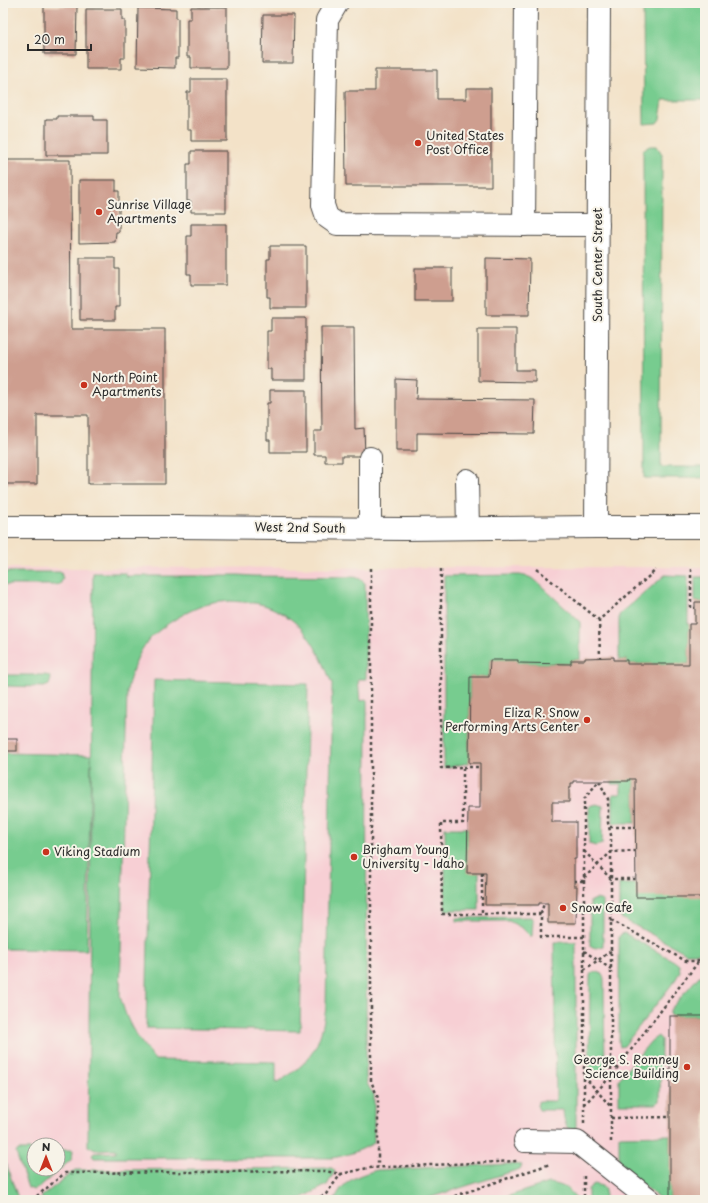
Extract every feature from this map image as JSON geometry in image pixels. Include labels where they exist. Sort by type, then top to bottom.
[{"type":"street","points":[[337,3],[327,20],[324,205],[326,217],[338,224],[598,225]]},
{"type":"street","points":[[524,225],[526,3]]},
{"type":"street","name":"South Center Street","points":[[596,527],[599,3]]},
{"type":"street","points":[[370,458],[370,528]]},
{"type":"street","points":[[467,480],[468,528]]},
{"type":"street","name":"West 2nd South","points":[[3,527],[705,527]]},
{"type":"street","points":[[522,1151],[577,1142],[650,1200]]},
{"type":"path","points":[[370,568],[371,1081],[378,1098],[378,1167]]},
{"type":"path","points":[[441,568],[441,768],[480,767]]},
{"type":"path","points":[[537,569],[599,620],[600,658]]},
{"type":"path","points":[[691,569],[691,608],[696,608]]},
{"type":"path","points":[[599,620],[656,570]]},
{"type":"path","points":[[463,767],[463,823],[442,824],[442,914],[541,914]]},
{"type":"path","points":[[584,1200],[584,799],[599,781],[608,798],[608,823],[610,827],[611,852],[611,1169]]},
{"type":"path","points":[[610,827],[635,827]]},
{"type":"path","points":[[584,850],[611,879],[635,879]]},
{"type":"path","points":[[574,881],[584,880],[611,852],[635,851]]},
{"type":"path","points":[[482,873],[482,914]]},
{"type":"path","points":[[544,903],[541,914],[541,937],[584,937]]},
{"type":"path","points":[[611,920],[686,961],[705,961]]},
{"type":"path","points":[[584,951],[611,969]]},
{"type":"path","points":[[584,970],[611,951]]},
{"type":"path","points":[[584,1106],[611,1076],[699,961]]},
{"type":"path","points":[[584,1075],[611,1108]]},
{"type":"path","points":[[611,1118],[670,1117]]},
{"type":"path","points":[[32,1200],[65,1173],[325,1172],[340,1174],[368,1168],[522,1151]]},
{"type":"path","points":[[443,1200],[553,1164]]},
{"type":"path","points":[[315,1200],[326,1194],[340,1174]]},
{"type":"shaded area","name":"Brigham Young University - Idaho","points":[[705,567],[705,1200],[3,1200],[3,568]]},
{"type":"green space","points":[[643,3],[705,3],[705,100],[663,100],[660,119],[657,123],[644,124]]},
{"type":"green space","points":[[650,146],[657,146],[662,154],[661,467],[703,467],[705,478],[644,478],[643,151]]},
{"type":"green space","points":[[3,572],[61,572],[63,579],[60,584],[55,585],[3,585]]},
{"type":"green space","points":[[93,573],[126,573],[127,578],[127,576],[239,575],[355,577],[360,579],[365,583],[366,679],[358,679],[360,701],[367,700],[366,1077],[368,1086],[374,1094],[374,1143],[344,1156],[332,1158],[94,1158],[92,1155],[94,1153],[116,1152],[116,1149],[95,1150],[88,1146]],"holes":[[[230,601],[264,605],[278,611],[299,626],[315,647],[332,684],[326,1007],[321,1033],[312,1052],[298,1069],[276,1083],[276,1062],[155,1060],[129,1023],[120,995],[127,690],[130,677],[141,651],[149,640],[161,629],[185,613],[194,609],[212,603]]]},
{"type":"green space","points":[[520,575],[535,580],[580,622],[580,660],[572,660],[571,664],[518,663],[518,660],[490,660],[489,677],[470,677],[469,763],[444,768],[444,576]]},
{"type":"green space","points":[[665,575],[688,576],[689,664],[627,664],[627,660],[619,660],[619,615]]},
{"type":"green space","points":[[695,577],[705,577],[705,602],[695,602]]},
{"type":"green space","points":[[3,675],[45,675],[49,676],[51,679],[49,685],[44,687],[3,686]]},
{"type":"green space","points":[[154,680],[308,684],[300,1031],[146,1028]]},
{"type":"green space","name":"Viking Stadium","points":[[3,753],[91,755],[87,950],[3,949]]},
{"type":"green space","points":[[635,779],[635,823],[613,823],[613,794],[621,794],[621,784],[612,784],[612,781]]},
{"type":"green space","points":[[596,804],[603,806],[602,844],[596,846],[589,844],[589,806]]},
{"type":"green space","points":[[445,828],[468,828],[467,872],[479,873],[479,910],[445,910]]},
{"type":"green space","points":[[619,884],[636,884],[705,897],[705,953],[686,953],[621,918],[619,915]]},
{"type":"green space","points":[[596,899],[603,901],[603,946],[596,948],[590,946],[590,901]]},
{"type":"green space","points":[[531,917],[533,921],[532,936],[530,936],[522,928],[509,921],[456,921],[456,918]]},
{"type":"green space","points":[[624,933],[674,961],[679,965],[680,971],[676,979],[624,1046],[620,1047],[619,937]]},
{"type":"green space","points":[[554,942],[576,942],[576,1135],[570,1131],[566,1125],[563,1110],[539,1110],[537,1105],[539,1101],[556,1101]]},
{"type":"green space","points":[[591,973],[601,973],[604,978],[605,1072],[599,1077],[593,1076],[589,1072],[590,976]]},
{"type":"green space","points":[[699,976],[701,976],[704,981],[704,1016],[670,1016],[670,1010]]},
{"type":"green space","points":[[658,1036],[661,1039],[660,1101],[656,1104],[619,1104],[619,1079],[651,1041]]},
{"type":"green space","points":[[670,1135],[670,1200],[662,1200],[619,1168],[619,1136]]},
{"type":"green space","points":[[18,1150],[26,1150],[26,1177],[51,1177],[34,1190],[28,1188],[16,1153]]},
{"type":"green space","points":[[66,1150],[73,1150],[72,1159],[66,1164]]},
{"type":"green space","points":[[3,1156],[17,1195],[18,1200],[3,1200]]},
{"type":"green space","points":[[511,1164],[522,1165],[520,1169],[422,1200],[335,1200],[338,1193],[346,1183],[364,1174],[377,1170]]},
{"type":"green space","points":[[332,1168],[335,1171],[327,1185],[298,1200],[43,1200],[41,1197],[75,1170]]},
{"type":"green space","points":[[548,1183],[565,1187],[577,1200],[497,1200]]},
{"type":"green space","points":[[594,1184],[602,1186],[605,1190],[605,1200],[588,1200],[588,1189]]},
{"type":"building","points":[[44,6],[77,6],[76,54],[44,54]]},
{"type":"building","points":[[191,7],[227,7],[227,68],[191,68],[191,57],[187,57],[187,19],[191,19]]},
{"type":"building","points":[[138,8],[176,9],[176,18],[178,18],[178,58],[175,58],[175,68],[137,67]]},
{"type":"building","points":[[86,9],[122,9],[122,20],[125,20],[125,58],[121,58],[121,69],[86,69]]},
{"type":"building","points":[[263,15],[294,15],[293,63],[262,63]]},
{"type":"building","name":"United States Post Office","points":[[375,70],[437,70],[437,99],[466,99],[466,88],[491,88],[491,186],[346,186],[345,91],[375,91]]},
{"type":"building","points":[[191,79],[227,79],[227,141],[191,141],[191,130],[187,130],[187,92],[191,92]]},
{"type":"building","points":[[57,116],[94,116],[94,120],[107,120],[107,155],[46,155],[46,119],[57,119]]},
{"type":"building","name":"Sunrise Village Apartments","points":[[191,151],[226,151],[226,212],[191,212],[191,201],[187,201],[187,164],[191,164]]},
{"type":"building","points":[[3,160],[70,160],[71,329],[165,329],[165,484],[88,484],[88,415],[37,415],[37,484],[3,484]]},
{"type":"building","name":"Sunrise Village Apartments","points":[[79,180],[116,180],[116,191],[119,191],[119,232],[116,232],[115,242],[79,243]]},
{"type":"building","name":"Sunrise Village Apartments","points":[[191,224],[226,224],[226,285],[191,285],[191,274],[187,274],[187,236],[191,236]]},
{"type":"building","points":[[270,246],[306,246],[306,308],[270,308],[270,297],[267,297],[267,259],[270,259]]},
{"type":"building","name":"Sunrise Village Apartments","points":[[80,258],[115,258],[115,269],[119,269],[119,307],[115,307],[115,320],[80,320]]},
{"type":"building","points":[[486,258],[530,259],[529,315],[486,315]]},
{"type":"building","points":[[415,268],[452,268],[452,301],[415,301]]},
{"type":"building","points":[[271,318],[306,318],[306,380],[271,380],[271,369],[267,369],[267,331],[271,331]]},
{"type":"building","points":[[321,327],[354,327],[355,429],[364,428],[365,456],[342,456],[342,462],[325,462],[325,455],[314,455],[314,431],[322,431]]},
{"type":"building","points":[[478,329],[516,329],[516,370],[535,370],[535,382],[478,381]]},
{"type":"building","points":[[396,379],[417,380],[416,399],[535,400],[534,434],[417,433],[417,451],[396,451]]},
{"type":"building","points":[[270,390],[306,390],[306,452],[270,452],[270,440],[267,440],[267,403],[270,403]]},
{"type":"building","name":"Eliza R. Snow Performing Arts Center","points":[[695,602],[705,602],[705,897],[636,897],[635,779],[629,779],[629,781],[574,781],[574,783],[571,783],[571,788],[569,788],[569,802],[552,802],[552,822],[576,822],[574,886],[577,886],[576,923],[548,923],[548,903],[539,903],[539,905],[485,905],[486,873],[467,873],[468,808],[480,808],[480,763],[469,763],[470,677],[489,677],[490,660],[518,660],[518,663],[571,664],[571,660],[614,657],[614,660],[627,660],[627,664],[689,664],[689,624],[695,624]]},
{"type":"building","points":[[3,739],[17,739],[17,751],[3,751]]},
{"type":"building","name":"George S. Romney Science Building","points":[[670,1016],[705,1016],[705,1200],[670,1200]]},
{"type":"place","name":"United States Post Office","points":[[418,143]]},
{"type":"place","name":"Sunrise Village Apartments","points":[[99,212]]},
{"type":"place","name":"North Point Apartments","points":[[84,385]]},
{"type":"place","name":"Eliza R. Snow Performing Arts Center","points":[[587,720]]},
{"type":"place","name":"Viking Stadium","points":[[46,852]]},
{"type":"place","name":"Brigham Young University - Idaho","points":[[354,857]]},
{"type":"place","name":"Snow Cafe","points":[[563,908]]},
{"type":"place","name":"George S. Romney Science Building","points":[[687,1067]]}]
